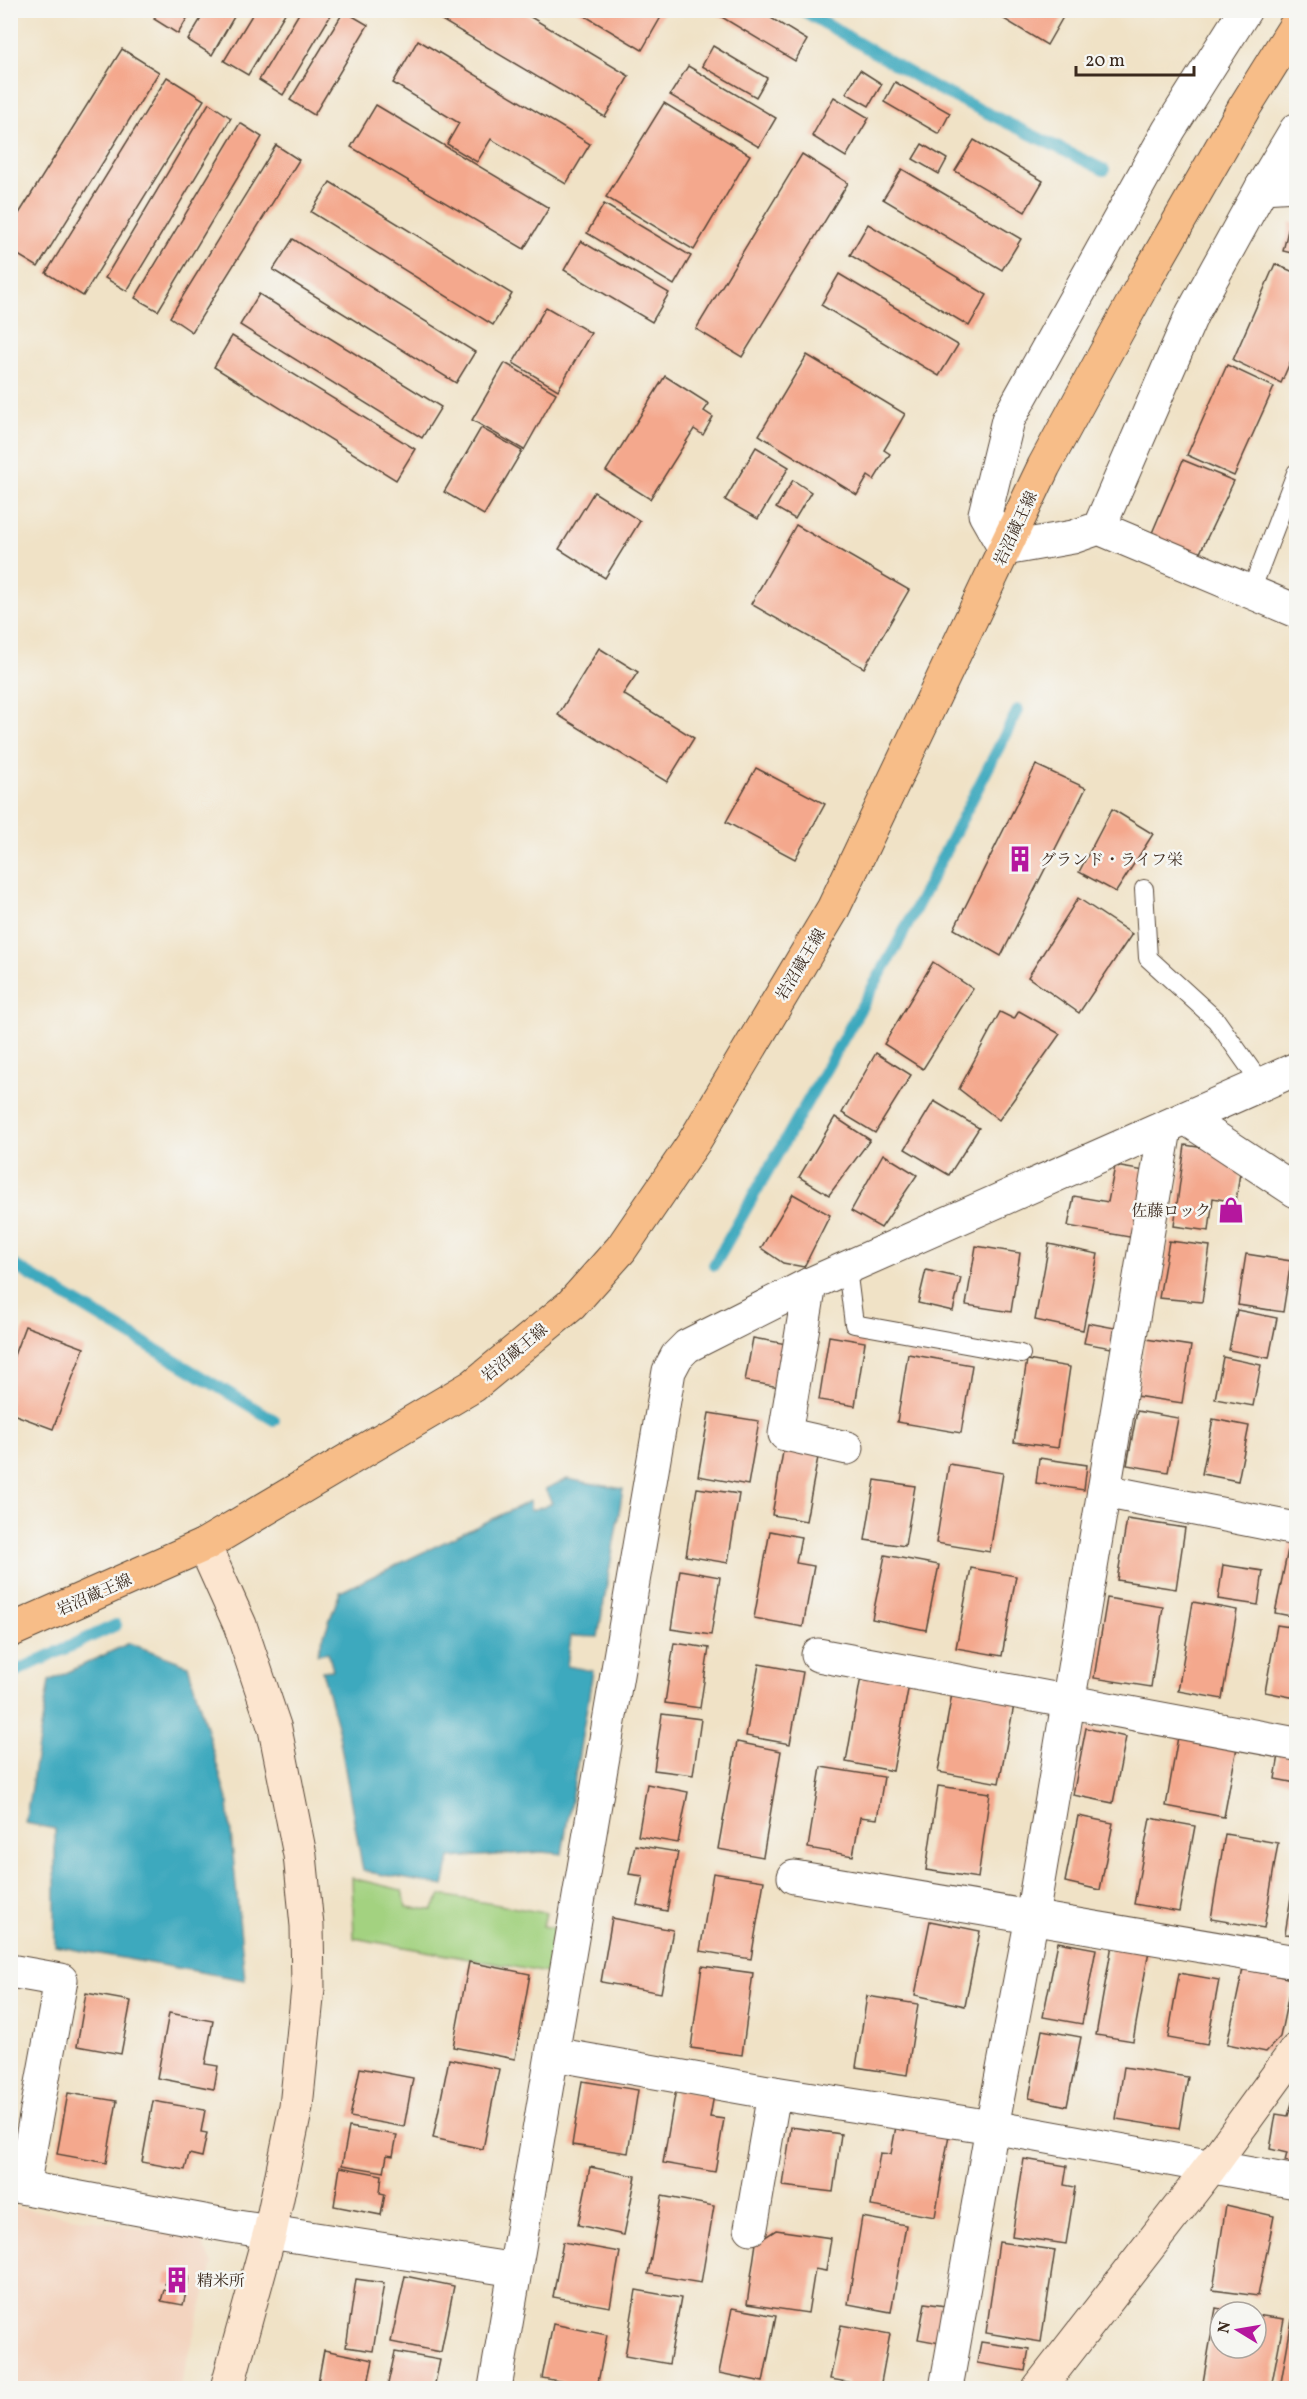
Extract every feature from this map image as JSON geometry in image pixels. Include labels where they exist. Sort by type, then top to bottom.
[{"type":"main road","name":"岩沼蔵王線","points":[[10,1631],[204,1545],[473,1386],[571,1305],[621,1249],[694,1142],[833,909],[1050,456],[1143,284],[1244,108],[1296,25]]},
{"type":"street","points":[[1245,10],[1168,130],[1008,420],[985,514],[1005,549],[1073,537],[1099,528],[1296,611]]},
{"type":"street","points":[[1099,528],[1192,314],[1296,130]]},
{"type":"street","points":[[1262,187],[1296,185]]},
{"type":"street","points":[[495,2388],[669,1371],[677,1356],[687,1346],[810,1284],[1296,1069]]},
{"type":"street","points":[[1176,1124],[1296,1191]]},
{"type":"street","points":[[946,2388],[1032,1917],[1104,1491],[1176,1124]]},
{"type":"street","points":[[810,1284],[785,1434],[848,1448]]},
{"type":"street","points":[[1104,1491],[1296,1529]]},
{"type":"street","points":[[204,1545],[240,1625],[275,1729],[300,1854],[307,1926],[308,1988],[296,2107],[270,2232],[227,2388]]},
{"type":"street","points":[[818,1655],[1296,1744]]},
{"type":"street","points":[[794,1877],[1296,1962]]},
{"type":"street","points":[[10,1971],[61,1980],[17,2186],[270,2232],[515,2270]]},
{"type":"street","points":[[1039,2388],[1210,2168],[1296,2049]]},
{"type":"street","points":[[553,2054],[992,2127],[1296,2182]]},
{"type":"street","points":[[750,2228],[774,2092]]},
{"type":"lane","points":[[1251,591],[1296,473]]},
{"type":"lane","points":[[1144,889],[1148,958],[1216,1020],[1262,1085]]},
{"type":"lane","points":[[847,1268],[854,1323],[1021,1354]]},
{"type":"shaded area","points":[[10,2206],[199,2239],[213,2264],[179,2388],[11,2388]]},
{"type":"green space","points":[[352,1878],[402,1890],[406,1907],[432,1910],[441,1895],[546,1913],[543,1926],[555,1928],[547,1973],[354,1938]]},
{"type":"water","points":[[567,1479],[623,1489],[598,1637],[571,1636],[567,1666],[593,1671],[562,1854],[542,1852],[450,1858],[444,1886],[363,1871],[338,1729],[322,1671],[333,1670],[328,1652],[317,1654],[340,1592],[530,1501],[530,1511],[552,1503],[545,1489]]},
{"type":"water","points":[[129,1643],[188,1665],[228,1803],[245,1980],[55,1946],[55,1829],[25,1823],[49,1681]]},
{"type":"building","points":[[159,10],[192,10],[178,34],[154,19]]},
{"type":"building","points":[[206,10],[238,10],[212,55],[188,40]]},
{"type":"building","points":[[255,10],[287,10],[248,75],[224,61]]},
{"type":"building","points":[[301,10],[334,10],[283,95],[259,80]]},
{"type":"building","points":[[435,10],[519,10],[629,76],[605,117],[433,15]]},
{"type":"building","points":[[575,10],[665,10],[642,50]]},
{"type":"building","points":[[710,10],[758,10],[807,40],[795,61]]},
{"type":"building","points":[[989,10],[1067,10],[1047,45]]},
{"type":"building","points":[[344,11],[368,25],[314,115],[290,100]]},
{"type":"building","points":[[418,40],[590,144],[566,184],[491,139],[477,162],[447,144],[459,123],[393,83]]},
{"type":"building","points":[[713,46],[767,78],[756,97],[702,66]]},
{"type":"building","points":[[122,49],[159,72],[38,267],[10,250],[10,228]]},
{"type":"building","points":[[688,66],[776,118],[759,147],[670,95]]},
{"type":"building","points":[[860,70],[882,84],[869,106],[846,93]]},
{"type":"building","points":[[167,77],[204,100],[83,296],[46,273]]},
{"type":"building","points":[[895,82],[950,113],[939,134],[884,102]]},
{"type":"building","points":[[834,97],[869,118],[846,157],[812,136]]},
{"type":"building","points":[[209,103],[231,118],[127,291],[105,278]]},
{"type":"building","points":[[664,103],[750,155],[694,250],[606,197]]},
{"type":"building","points":[[376,105],[549,208],[524,249],[351,147]]},
{"type":"building","points":[[240,123],[262,137],[158,311],[135,298]]},
{"type":"building","points":[[974,140],[1043,181],[1025,212],[955,171]]},
{"type":"building","points":[[922,144],[947,159],[939,174],[913,159]]},
{"type":"building","points":[[276,145],[299,160],[192,332],[170,317]]},
{"type":"building","points":[[802,154],[848,183],[742,357],[696,329]]},
{"type":"building","points":[[902,169],[1021,239],[1002,270],[883,199]]},
{"type":"building","points":[[330,182],[512,294],[493,325],[311,212]]},
{"type":"building","points":[[604,204],[691,256],[674,285],[587,233]]},
{"type":"building","points":[[1290,222],[1296,224],[1296,254],[1283,251]]},
{"type":"building","points":[[868,224],[987,295],[969,326],[850,255]]},
{"type":"building","points":[[293,239],[475,352],[456,383],[273,270]]},
{"type":"building","points":[[581,241],[669,293],[652,322],[564,270]]},
{"type":"building","points":[[1275,264],[1296,273],[1296,349],[1281,383],[1233,360]]},
{"type":"building","points":[[839,274],[958,345],[939,376],[821,305]]},
{"type":"building","points":[[259,294],[441,407],[422,438],[240,325]]},
{"type":"building","points":[[546,307],[591,333],[558,390],[513,363]]},
{"type":"building","points":[[232,336],[415,449],[396,480],[214,367]]},
{"type":"building","points":[[807,355],[905,414],[884,450],[890,454],[874,480],[868,476],[857,495],[759,435]]},
{"type":"building","points":[[505,363],[556,393],[524,450],[472,420]]},
{"type":"building","points":[[1227,365],[1274,387],[1234,476],[1187,455]]},
{"type":"building","points":[[665,376],[709,404],[704,411],[713,417],[703,435],[694,429],[650,499],[606,471]]},
{"type":"building","points":[[481,428],[522,451],[484,515],[444,492]]},
{"type":"building","points":[[756,447],[789,467],[758,519],[725,500]]},
{"type":"building","points":[[1183,460],[1234,481],[1197,559],[1149,540]]},
{"type":"building","points":[[793,480],[811,492],[795,519],[776,508]]},
{"type":"building","points":[[594,492],[640,521],[605,578],[559,549]]},
{"type":"building","points":[[796,525],[909,590],[864,668],[751,604]]},
{"type":"building","points":[[599,648],[638,672],[623,694],[694,738],[667,782],[558,715]]},
{"type":"building","name":"グランド・ライフ栄","points":[[1036,765],[1086,788],[1001,956],[954,929]]},
{"type":"building","points":[[756,768],[825,804],[795,859],[726,822]]},
{"type":"building","points":[[1112,809],[1153,834],[1116,892],[1079,872]]},
{"type":"building","points":[[1078,898],[1132,934],[1079,1013],[1028,977]]},
{"type":"building","points":[[933,962],[973,989],[923,1069],[884,1044]]},
{"type":"building","points":[[1019,1011],[1060,1034],[999,1120],[959,1089],[1000,1012],[1014,1019]]},
{"type":"building","points":[[876,1053],[911,1075],[875,1133],[842,1113]]},
{"type":"building","points":[[934,1101],[979,1128],[949,1175],[905,1149]]},
{"type":"building","points":[[835,1117],[870,1140],[829,1195],[799,1177]]},
{"type":"building","points":[[1185,1145],[1223,1151],[1241,1164],[1236,1202],[1213,1198],[1209,1231],[1174,1226]]},
{"type":"building","points":[[883,1154],[917,1175],[881,1228],[851,1211]]},
{"type":"building","points":[[1115,1166],[1151,1172],[1140,1239],[1068,1226],[1074,1196],[1108,1202]]},
{"type":"building","points":[[793,1194],[830,1215],[804,1267],[783,1263],[761,1248]]},
{"type":"building","points":[[1169,1241],[1210,1246],[1202,1302],[1159,1298]]},
{"type":"building","points":[[1049,1244],[1098,1254],[1083,1330],[1035,1320]]},
{"type":"building","points":[[976,1246],[1020,1253],[1011,1312],[966,1305]]},
{"type":"building","points":[[1246,1254],[1291,1261],[1283,1312],[1238,1305]]},
{"type":"building","points":[[926,1270],[961,1278],[953,1311],[918,1303]]},
{"type":"building","points":[[1237,1310],[1277,1318],[1269,1358],[1229,1350]]},
{"type":"building","points":[[1088,1323],[1115,1328],[1111,1348],[1084,1343]]},
{"type":"building","points":[[25,1326],[84,1348],[53,1429],[10,1413],[10,1366]]},
{"type":"building","points":[[829,1336],[865,1342],[855,1406],[819,1400]]},
{"type":"building","points":[[753,1338],[787,1344],[779,1387],[745,1381]]},
{"type":"building","points":[[1146,1339],[1191,1346],[1182,1403],[1136,1396]]},
{"type":"building","points":[[908,1354],[972,1365],[961,1433],[897,1422]]},
{"type":"building","points":[[1223,1357],[1261,1365],[1253,1406],[1215,1399]]},
{"type":"building","points":[[1027,1360],[1070,1367],[1058,1448],[1014,1442]]},
{"type":"building","points":[[1137,1411],[1178,1418],[1168,1472],[1127,1465]]},
{"type":"building","points":[[709,1413],[759,1421],[748,1485],[698,1476]]},
{"type":"building","points":[[1213,1419],[1249,1426],[1238,1481],[1202,1474]]},
{"type":"building","points":[[784,1446],[819,1452],[806,1521],[772,1515]]},
{"type":"building","points":[[1039,1458],[1087,1465],[1084,1490],[1036,1483]]},
{"type":"building","points":[[949,1464],[1003,1473],[990,1552],[936,1543]]},
{"type":"building","points":[[875,1480],[915,1486],[905,1546],[865,1540]]},
{"type":"building","points":[[697,1488],[739,1494],[728,1563],[686,1556]]},
{"type":"building","points":[[1127,1519],[1185,1528],[1176,1589],[1117,1580]]},
{"type":"building","points":[[770,1531],[801,1537],[796,1563],[814,1566],[803,1627],[754,1618]]},
{"type":"building","points":[[1291,1535],[1296,1536],[1296,1617],[1275,1613]]},
{"type":"building","points":[[885,1555],[939,1565],[926,1630],[872,1619]]},
{"type":"building","points":[[1223,1565],[1263,1571],[1258,1605],[1218,1599]]},
{"type":"building","points":[[971,1568],[1016,1576],[1002,1656],[956,1648]]},
{"type":"building","points":[[680,1570],[720,1577],[711,1635],[671,1629]]},
{"type":"building","points":[[1107,1598],[1163,1607],[1151,1687],[1094,1678]]},
{"type":"building","points":[[1193,1602],[1237,1610],[1222,1699],[1178,1691]]},
{"type":"building","points":[[1277,1625],[1296,1628],[1296,1698],[1265,1692]]},
{"type":"building","points":[[674,1643],[709,1648],[700,1708],[665,1703]]},
{"type":"building","points":[[759,1664],[803,1672],[790,1744],[746,1736]]},
{"type":"building","points":[[862,1671],[910,1679],[893,1771],[846,1762]]},
{"type":"building","points":[[953,1688],[1015,1700],[999,1783],[938,1772]]},
{"type":"building","points":[[662,1714],[701,1719],[693,1775],[654,1770]]},
{"type":"building","points":[[1086,1728],[1126,1737],[1113,1803],[1073,1795]]},
{"type":"building","points":[[1179,1731],[1238,1742],[1224,1817],[1166,1806]]},
{"type":"building","points":[[737,1742],[781,1751],[763,1857],[718,1849]]},
{"type":"building","points":[[1280,1749],[1296,1752],[1296,1783],[1275,1779]]},
{"type":"building","points":[[821,1767],[884,1777],[877,1819],[860,1817],[853,1856],[808,1848]]},
{"type":"building","points":[[647,1784],[688,1792],[678,1843],[638,1836]]},
{"type":"building","points":[[938,1786],[990,1793],[978,1878],[926,1870]]},
{"type":"building","points":[[1078,1816],[1113,1823],[1100,1890],[1065,1882]]},
{"type":"building","points":[[1150,1818],[1195,1826],[1179,1912],[1134,1904]]},
{"type":"building","points":[[1225,1834],[1278,1843],[1264,1928],[1211,1919]]},
{"type":"building","points":[[635,1845],[678,1852],[667,1911],[637,1905],[643,1876],[629,1874]]},
{"type":"building","points":[[1296,1872],[1296,1935],[1285,1934]]},
{"type":"building","points":[[713,1873],[764,1881],[751,1959],[700,1951]]},
{"type":"building","points":[[612,1918],[673,1930],[661,1993],[601,1982]]},
{"type":"building","points":[[930,1921],[980,1931],[965,2006],[915,1995]]},
{"type":"building","points":[[1113,1939],[1150,1945],[1133,2041],[1096,2035]]},
{"type":"building","points":[[1058,1942],[1096,1949],[1082,2024],[1043,2017]]},
{"type":"building","points":[[469,1962],[530,1974],[515,2059],[453,2047]]},
{"type":"building","points":[[702,1966],[753,1973],[742,2055],[691,2048]]},
{"type":"building","points":[[1243,1969],[1292,1979],[1280,2037],[1266,2052],[1227,2044]]},
{"type":"building","points":[[1179,1973],[1219,1980],[1207,2045],[1168,2038]]},
{"type":"building","points":[[86,1993],[131,2001],[121,2054],[77,2046]]},
{"type":"building","points":[[867,1996],[918,2004],[907,2075],[856,2067]]},
{"type":"building","points":[[169,2013],[213,2021],[205,2064],[218,2066],[214,2089],[157,2078]]},
{"type":"building","points":[[1042,2030],[1081,2037],[1067,2106],[1029,2098]]},
{"type":"building","points":[[449,2059],[499,2069],[483,2149],[433,2138]]},
{"type":"building","points":[[1124,2067],[1188,2077],[1179,2129],[1116,2119]]},
{"type":"building","points":[[360,2068],[413,2078],[404,2127],[350,2117]]},
{"type":"building","points":[[582,2081],[638,2090],[628,2153],[572,2145]]},
{"type":"building","points":[[676,2089],[714,2095],[710,2117],[724,2119],[715,2172],[663,2163]]},
{"type":"building","points":[[1296,2090],[1296,2163],[1285,2161],[1287,2153],[1270,2149],[1276,2114],[1288,2116]]},
{"type":"building","points":[[68,2093],[117,2101],[106,2163],[57,2154]]},
{"type":"building","points":[[153,2101],[205,2110],[201,2132],[207,2133],[202,2157],[189,2154],[185,2170],[142,2162]]},
{"type":"building","points":[[897,2121],[950,2129],[935,2217],[871,2206],[880,2153],[891,2154]]},
{"type":"building","points":[[349,2127],[397,2135],[393,2156],[387,2155],[384,2172],[342,2165]]},
{"type":"building","points":[[791,2127],[841,2134],[833,2192],[783,2186]]},
{"type":"building","points":[[1024,2159],[1067,2166],[1064,2185],[1075,2187],[1066,2244],[1012,2236]]},
{"type":"building","points":[[340,2167],[382,2175],[380,2193],[385,2194],[381,2215],[334,2206]]},
{"type":"building","points":[[590,2167],[636,2176],[624,2235],[578,2225]]},
{"type":"building","points":[[662,2196],[714,2206],[701,2283],[648,2274]]},
{"type":"building","points":[[1226,2205],[1274,2216],[1258,2296],[1213,2290]]},
{"type":"building","points":[[862,2217],[906,2225],[891,2312],[848,2304]]},
{"type":"building","points":[[776,2230],[831,2238],[826,2271],[815,2269],[808,2313],[747,2304],[756,2243]]},
{"type":"building","points":[[563,2242],[620,2252],[610,2307],[553,2297]]},
{"type":"building","points":[[999,2242],[1055,2250],[1041,2342],[986,2333]]},
{"type":"building","name":"精米所","points":[[167,2272],[189,2276],[187,2288],[165,2284]]},
{"type":"building","points":[[405,2276],[454,2286],[441,2352],[391,2342]]},
{"type":"building","points":[[356,2279],[384,2283],[373,2351],[346,2347]]},
{"type":"building","name":"精米所","points":[[164,2290],[186,2293],[183,2305],[161,2301]]},
{"type":"building","points":[[636,2290],[681,2298],[669,2364],[625,2356]]},
{"type":"building","points":[[925,2303],[952,2307],[945,2344],[918,2339]]},
{"type":"building","points":[[732,2308],[776,2316],[763,2382],[719,2373]]},
{"type":"building","points":[[1268,2317],[1284,2319],[1271,2388],[1202,2388],[1208,2354],[1208,2360],[1268,2360]]},
{"type":"building","points":[[1292,2320],[1296,2321],[1296,2388],[1280,2388]]},
{"type":"building","points":[[553,2324],[607,2335],[597,2388],[542,2378]]},
{"type":"building","points":[[841,2325],[890,2334],[880,2388],[846,2388],[848,2382],[830,2379]]},
{"type":"building","points":[[981,2342],[1029,2349],[1025,2371],[977,2363]]},
{"type":"building","points":[[324,2350],[373,2360],[367,2388],[317,2388]]},
{"type":"building","points":[[395,2352],[440,2360],[434,2388],[387,2388]]},
{"type":"waterway","points":[[802,10],[932,86],[1104,170]]},
{"type":"waterway","points":[[714,1265],[898,943],[1018,710]]},
{"type":"waterway","points":[[10,1263],[274,1420]]},
{"type":"waterway","points":[[10,1674],[116,1625]]},
{"type":"place","name":"グランド・ライフ栄","points":[[1020,859]]},
{"type":"place","name":"佐藤ロック","points":[[1231,1210]]},
{"type":"place","name":"精米所","points":[[177,2280]]}]
